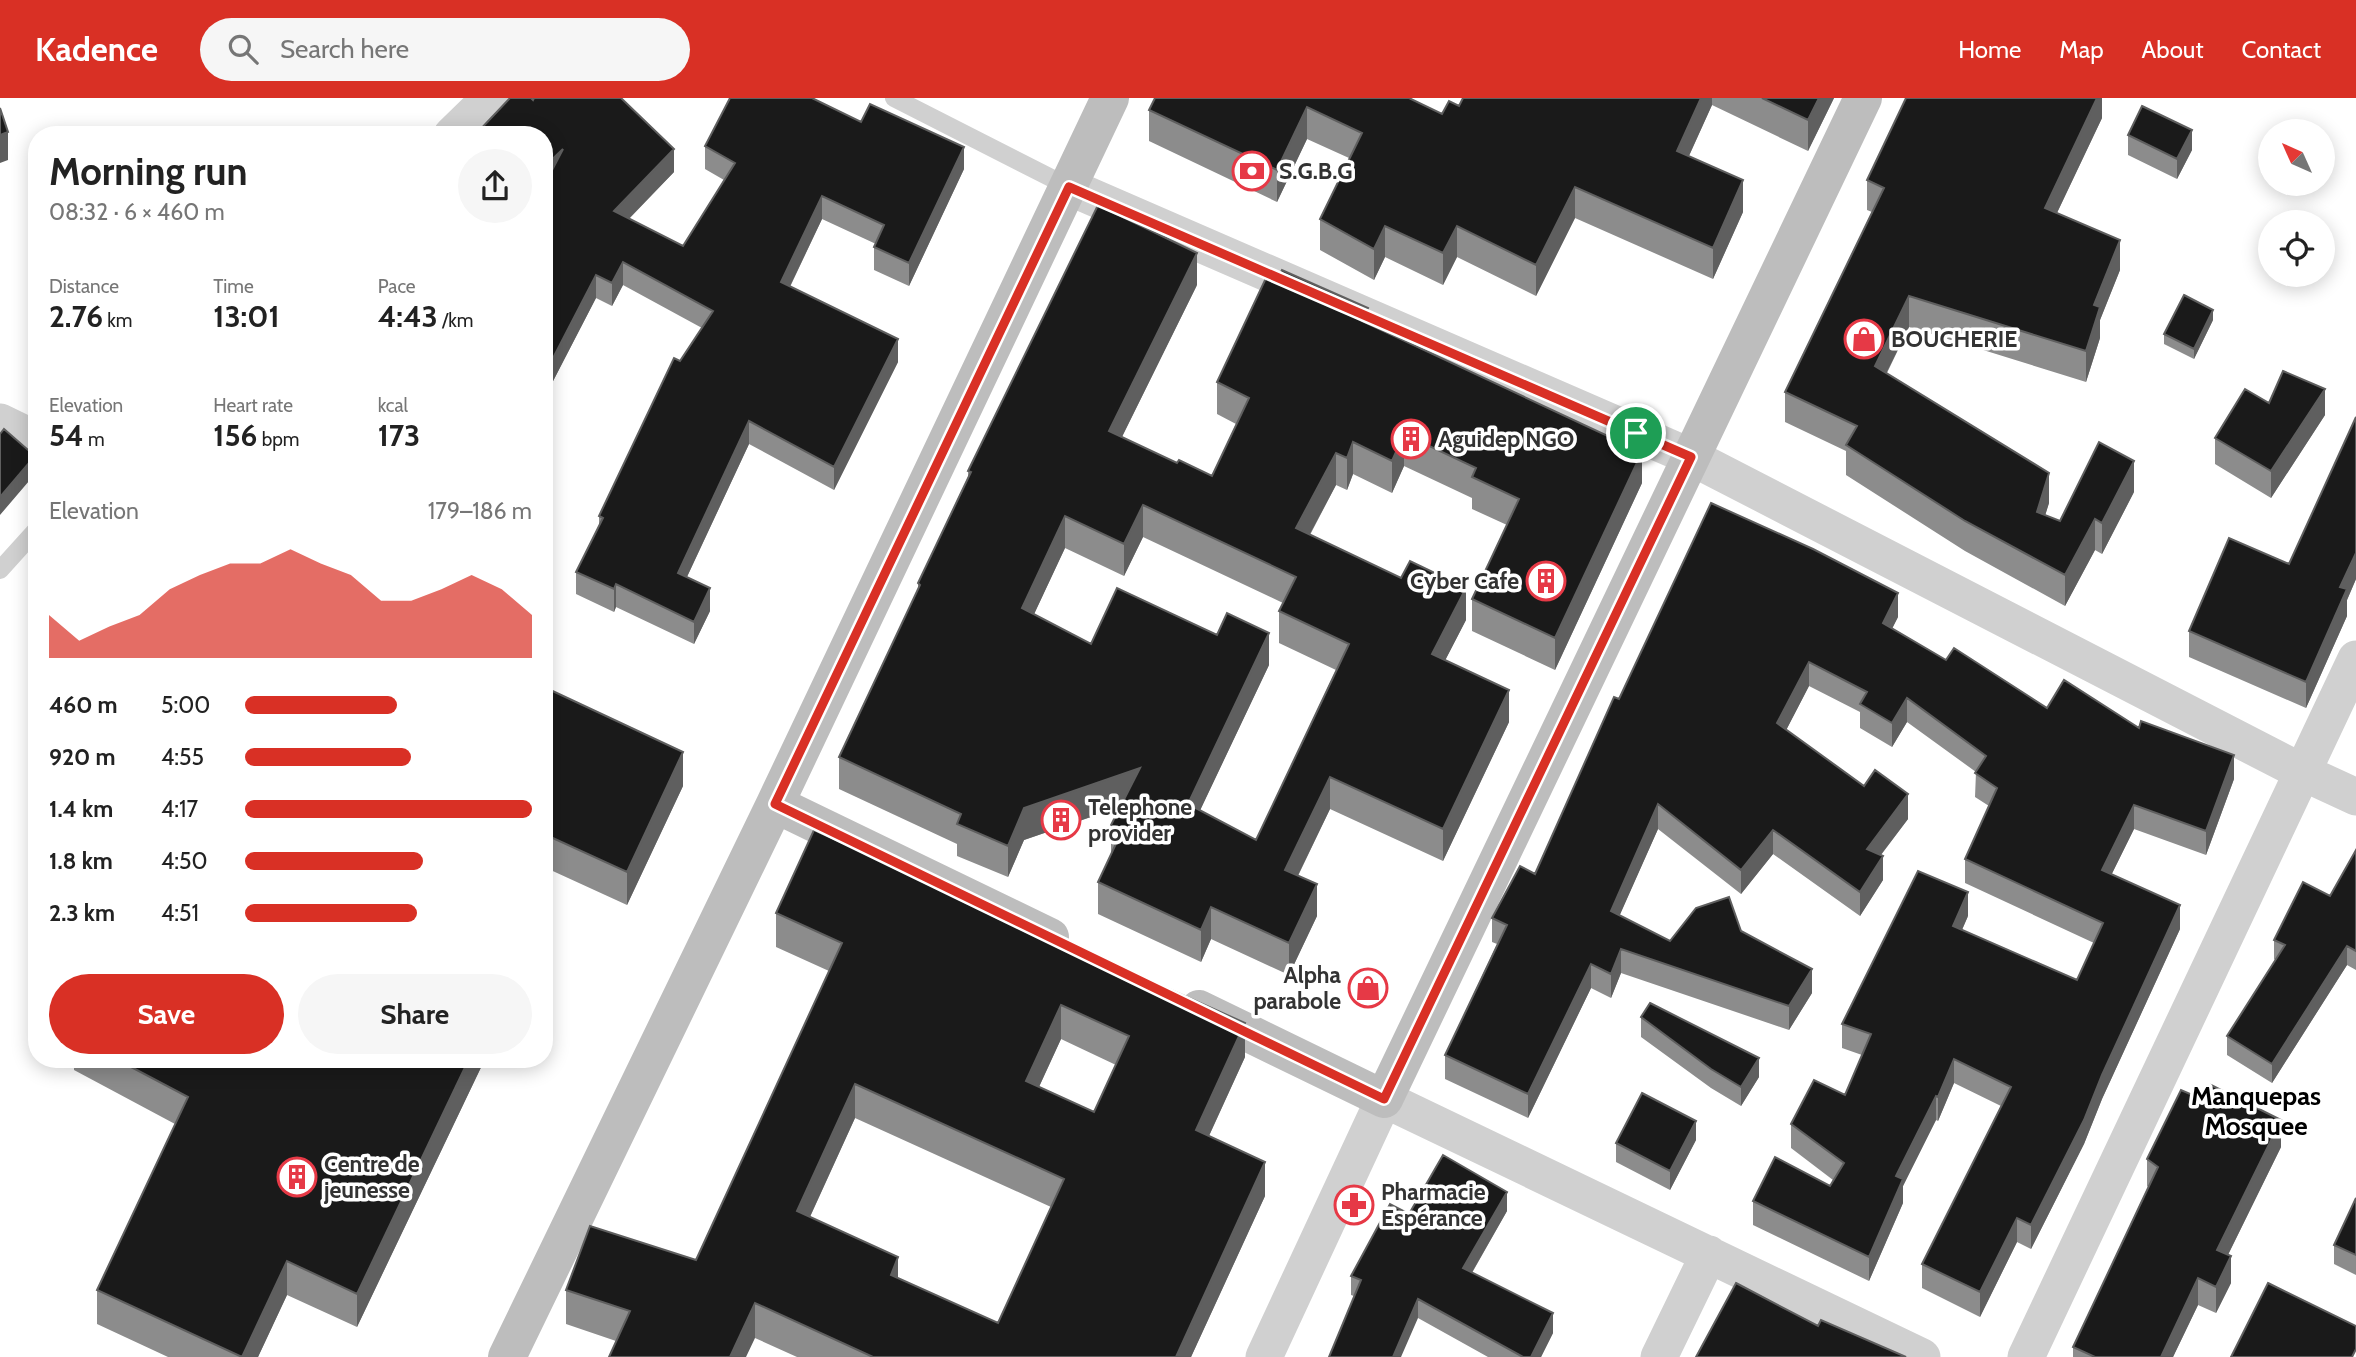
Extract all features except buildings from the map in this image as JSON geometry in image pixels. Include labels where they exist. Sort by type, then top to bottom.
[{"type":"main road","points":[[507,1357],[775,804],[1110,98]]},
{"type":"main road","points":[[1173,996],[1384,1099],[1863,98]]},
{"type":"main road","points":[[775,804],[1086,954]]},
{"type":"street","points":[[461,126],[490,98]]},
{"type":"street","points":[[1069,187],[1691,457],[2302,772],[2356,797]]},
{"type":"street","points":[[0,422],[28,436]]},
{"type":"street","points":[[2026,1357],[2356,659]]},
{"type":"street","points":[[1264,1357],[1384,1099],[1922,1357]]},
{"type":"street","points":[[1659,1357],[1709,1254]]},
{"type":"lane","points":[[894,98],[1069,187]]},
{"type":"lane","points":[[0,569],[28,539]]},
{"type":"place","name":"S.G.B.G","points":[[1252,171]]},
{"type":"place","name":"BOUCHERIE","points":[[1864,339]]},
{"type":"place","name":"Aguidep NGO","points":[[1411,439]]},
{"type":"place","name":"Cyber Cafe","points":[[1546,581]]},
{"type":"place","name":"Telephone provider","points":[[1061,820]]},
{"type":"place","name":"Alpha parabole","points":[[1368,988]]},
{"type":"place","name":"Centre de jeunesse","points":[[297,1177]]},
{"type":"place","name":"Pharmacie Espérance","points":[[1354,1205]]},
{"type":"district","name":"Manquepas Mosquee","points":[[2256,1111]]},
{"type":"route","points":[[1069,187],[1636,433],[1691,457],[1384,1099],[775,804],[1069,187]]}]
